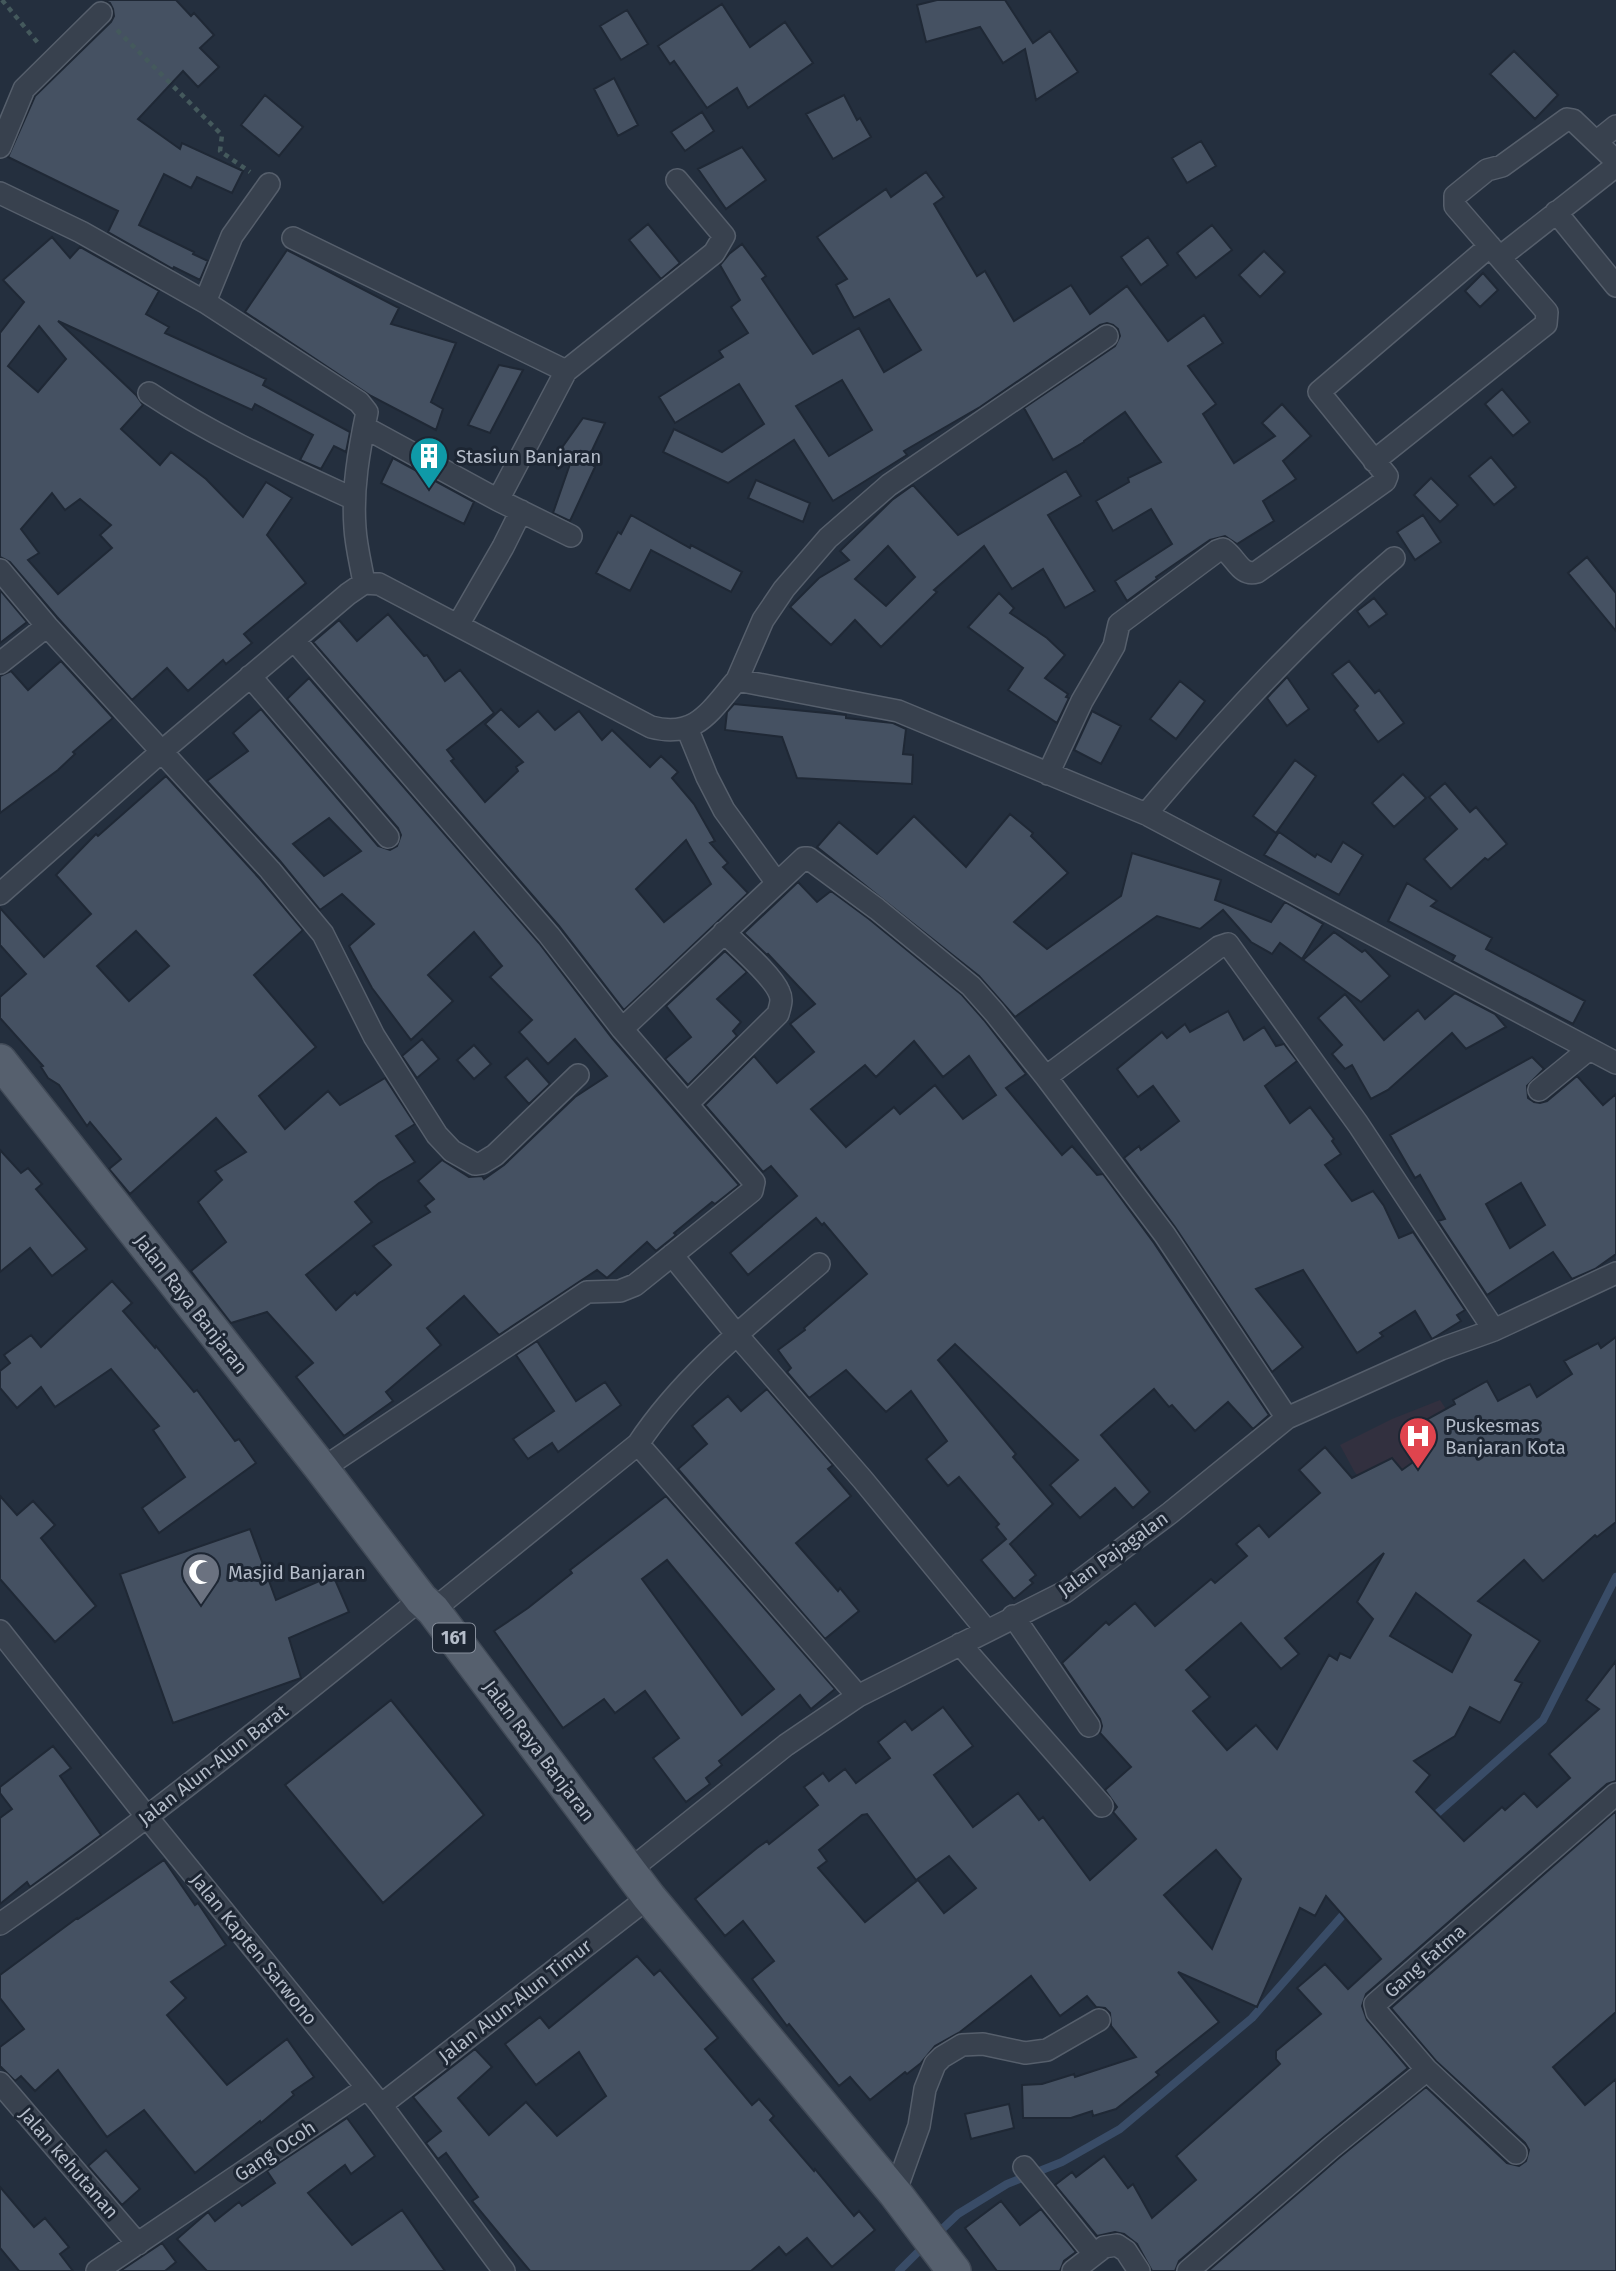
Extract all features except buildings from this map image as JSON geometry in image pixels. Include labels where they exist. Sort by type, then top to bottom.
[{"type":"main road","name":"Jalan Raya Banjaran","points":[[0,1062],[427,1604],[649,1897],[902,2203],[946,2265]]},
{"type":"street","points":[[0,147],[24,89],[101,13]]},
{"type":"street","points":[[1048,774],[1082,701],[1114,646],[1119,624],[1217,551],[1223,549],[1228,552],[1245,572],[1257,572],[1385,481],[1387,476],[1374,461],[1319,392],[1495,252],[1556,212],[1616,164],[1573,120],[1567,120],[1502,166],[1487,170],[1455,196],[1455,206],[1495,252],[1547,312],[1546,324],[1374,461]]},
{"type":"street","points":[[1597,142],[1616,126]]},
{"type":"street","points":[[498,500],[566,371],[721,245],[724,236],[677,180]]},
{"type":"street","points":[[205,302],[232,236],[269,184]]},
{"type":"street","points":[[0,192],[81,232],[205,302],[359,402],[367,412],[354,499],[355,529],[363,583]]},
{"type":"street","points":[[1556,212],[1616,286]]},
{"type":"street","points":[[293,238],[566,371]]},
{"type":"street","points":[[0,894],[250,676],[363,583],[379,584],[651,727],[668,731],[687,727],[705,717],[737,680],[763,620],[784,589],[828,538],[889,485],[1107,336]]},
{"type":"street","points":[[149,393],[259,456],[354,499]]},
{"type":"street","points":[[364,427],[498,500],[571,536]]},
{"type":"street","points":[[458,625],[521,511]]},
{"type":"street","points":[[1146,814],[1223,723],[1321,623],[1394,558]]},
{"type":"street","points":[[0,570],[47,626],[270,870],[323,934],[374,1036],[437,1135],[452,1151],[475,1164],[482,1163],[495,1155],[578,1075]]},
{"type":"street","points":[[0,663],[47,626]]},
{"type":"street","points":[[294,640],[550,935],[622,1029],[754,1180],[752,1191],[628,1289],[587,1292],[322,1469]]},
{"type":"street","points":[[250,676],[388,838]]},
{"type":"street","points":[[737,680],[898,711],[1146,814],[1616,1063]]},
{"type":"street","points":[[687,727],[724,810],[777,883]]},
{"type":"street","points":[[622,1029],[804,858],[813,861],[971,986],[1046,1077],[1165,1236],[1287,1418]]},
{"type":"street","points":[[687,1104],[778,1014],[782,1001],[779,990],[724,932]]},
{"type":"street","points":[[1046,1077],[1219,947],[1228,944],[1358,1124],[1494,1330]]},
{"type":"street","points":[[1539,1090],[1588,1050]]},
{"type":"street","points":[[672,1255],[987,1631]]},
{"type":"street","name":"Jalan Alun-Alun Barat","points":[[0,1924],[147,1817],[638,1444],[658,1414],[737,1335],[819,1264]]},
{"type":"street","name":"Jalan Pajagalan","points":[[629,1870],[786,1745],[858,1696],[1065,1592],[1170,1513],[1287,1418],[1441,1349],[1494,1330],[1616,1273]]},
{"type":"street","points":[[638,1444],[858,1696]]},
{"type":"street","points":[[1013,1616],[1089,1726]]},
{"type":"street","name":"Jalan Kapten Sarwono","points":[[0,1631],[381,2105],[504,2271]]},
{"type":"street","points":[[960,1644],[1102,1806]]},
{"type":"street","name":"Gang Fatma","points":[[1427,2070],[1377,2012],[1375,2004],[1616,1794]]},
{"type":"street","name":"Jalan Alun-Alun Timur","points":[[381,2105],[649,1897]]},
{"type":"street","points":[[902,2203],[925,2089],[942,2057],[962,2045],[983,2044],[1025,2053],[1047,2050],[1099,2020]]},
{"type":"street","points":[[1188,2271],[1332,2147],[1427,2070],[1516,2153]]},
{"type":"street","name":"Jalan kehutanan","points":[[0,2083],[138,2244]]},
{"type":"street","name":"Gang Ocoh","points":[[97,2271],[367,2088]]},
{"type":"street","points":[[1024,2168],[1094,2254]]},
{"type":"street","points":[[1073,2271],[1104,2248],[1117,2245],[1126,2251],[1139,2271]]},
{"type":"path","points":[[2,0],[52,59]]},
{"type":"path","points":[[101,13],[222,135],[220,151],[269,184]]},
{"type":"shaded area","name":"Puskesmas Banjaran Kota","points":[[1440,1400],[1485,1468],[1406,1540],[1354,1471],[1340,1445],[1392,1419]]},
{"type":"waterway","points":[[1431,1819],[1543,1720],[1616,1577]]},
{"type":"waterway","points":[[936,2235],[958,2214],[1007,2184],[1062,2162],[1120,2129],[1252,2018],[1349,1908]]},
{"type":"waterway","points":[[899,2271],[924,2246]]},
{"type":"place","name":"Stasiun Banjaran","points":[[429,490]]},
{"type":"place","name":"Puskesmas Banjaran Kota","points":[[1418,1470]]},
{"type":"place","name":"Masjid Banjaran","points":[[201,1606]]}]
